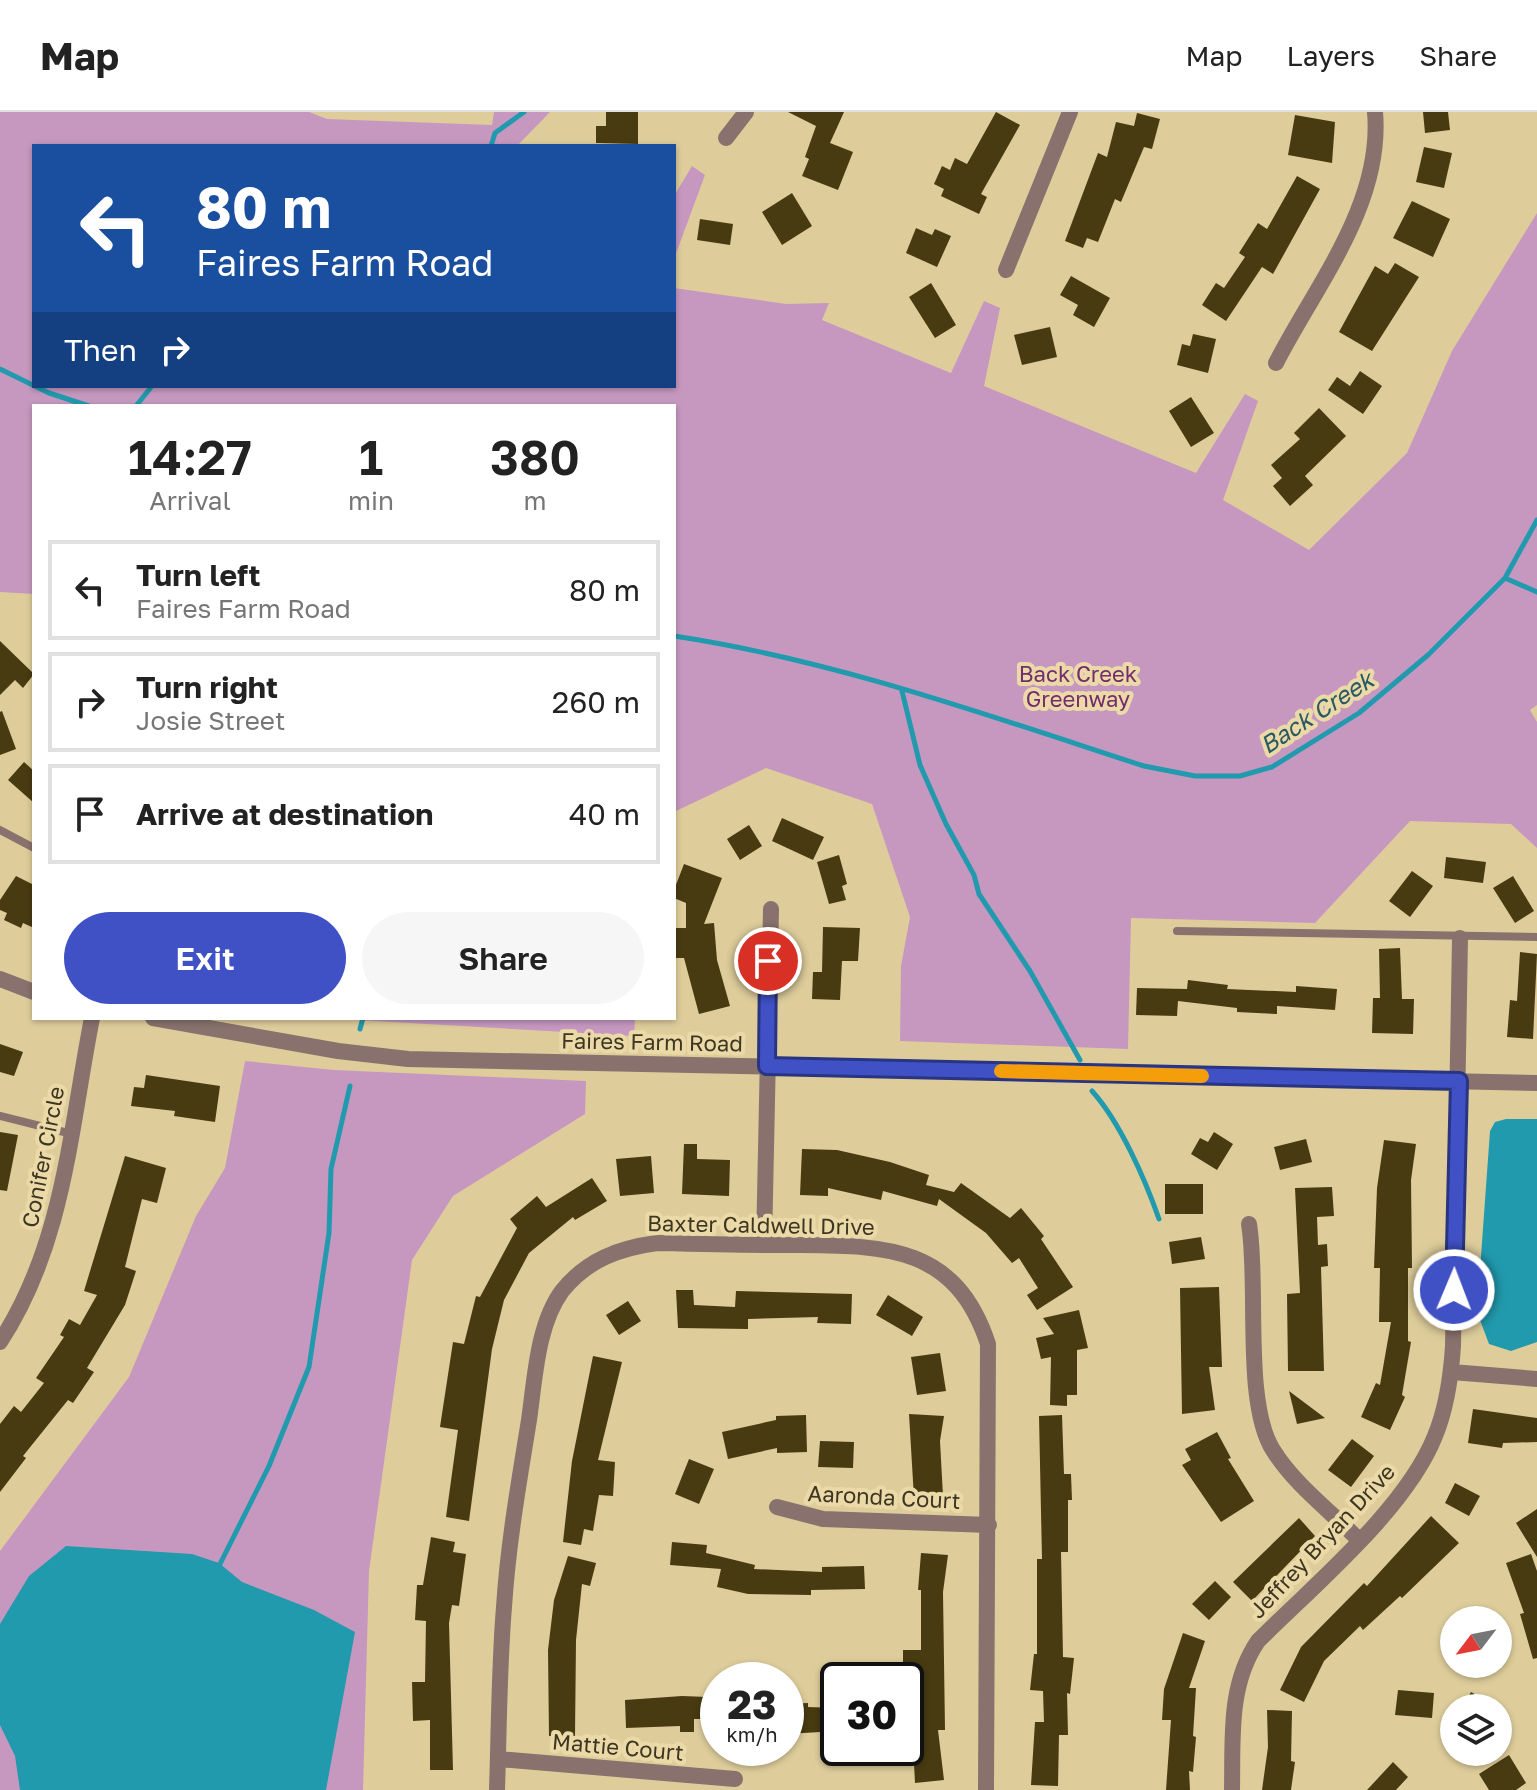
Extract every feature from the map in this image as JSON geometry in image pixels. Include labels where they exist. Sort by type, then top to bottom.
[{"type":"street","points":[[726,138],[746,112]]},
{"type":"street","points":[[1006,270],[1070,112]]},
{"type":"street","points":[[1276,363],[1365,196],[1374,158],[1375,112]]},
{"type":"street","points":[[764,1245],[771,909]]},
{"type":"street","name":"Jeffrey Bryan Drive","points":[[1232,1790],[1235,1693],[1246,1659],[1258,1641],[1358,1539],[1420,1467],[1443,1416],[1452,1372],[1460,938]]},
{"type":"street","points":[[0,979],[32,991]]},
{"type":"street","name":"Conifer Circle","points":[[0,1342],[16,1317],[45,1253],[73,1134],[92,1020]]},
{"type":"street","name":"Faires Farm Road","points":[[163,1020],[265,1040],[408,1059],[1537,1083]]},
{"type":"street","points":[[1249,1224],[1254,1256],[1256,1396],[1261,1425],[1284,1466],[1358,1539]]},
{"type":"street","name":"Baxter Caldwell Drive","points":[[497,1790],[504,1607],[514,1516],[535,1380],[550,1312],[562,1292],[600,1258],[627,1247],[657,1243],[872,1247],[910,1254],[941,1272],[968,1299],[988,1344],[986,1790]]},
{"type":"street","points":[[1452,1372],[1537,1379]]},
{"type":"street","name":"Aaronda Court","points":[[777,1507],[823,1519],[989,1525]]},
{"type":"street","name":"Mattie Court","points":[[498,1759],[735,1779]]},
{"type":"lane","points":[[0,830],[32,847]]},
{"type":"lane","points":[[1177,931],[1537,937]]},
{"type":"lane","points":[[0,1116],[73,1134]]},
{"type":"green space","name":"Back Creek Greenway","points":[[0,112],[309,112],[327,119],[492,125],[494,112],[550,112],[519,144],[32,144],[32,388],[676,388],[676,288],[786,304],[829,303],[822,320],[951,373],[984,301],[1000,308],[984,386],[1196,473],[1245,394],[1258,401],[1223,500],[1309,550],[1407,453],[1452,351],[1537,213],[1537,705],[1530,710],[1537,722],[1537,848],[1511,824],[1410,821],[1315,923],[1131,918],[1128,1049],[900,1041],[901,966],[910,917],[872,804],[766,768],[676,811],[676,404],[32,404],[32,594],[0,592]]},
{"type":"green space","points":[[692,166],[705,175],[676,254],[676,193]]},
{"type":"green space","points":[[356,1020],[635,1020],[634,1036]]},
{"type":"green space","points":[[245,1061],[334,1070],[586,1081],[585,1114],[453,1196],[412,1260],[369,1571],[363,1790],[0,1790],[0,1551],[129,1377],[196,1216],[225,1168]]},
{"type":"water","points":[[1537,1119],[1537,1342],[1511,1351],[1489,1344],[1477,1312],[1490,1131],[1495,1122]]},
{"type":"water","points":[[66,1546],[192,1554],[219,1563],[242,1582],[314,1610],[355,1632],[326,1790],[20,1790],[15,1756],[0,1725],[0,1624],[29,1576]]},
{"type":"building","points":[[606,112],[638,112],[638,144],[596,143],[596,126],[606,126]]},
{"type":"building","points":[[788,112],[844,112],[830,143],[853,152],[838,190],[802,176],[816,126]]},
{"type":"building","points":[[996,112],[1020,125],[981,194],[987,197],[979,214],[941,196],[944,189],[934,184],[942,166],[950,170],[955,158],[967,164]]},
{"type":"building","points":[[1423,112],[1448,112],[1450,130],[1425,133]]},
{"type":"building","points":[[1137,113],[1160,119],[1152,149],[1144,147],[1121,202],[1115,199],[1098,242],[1087,238],[1083,248],[1065,241],[1098,153],[1107,157],[1116,122],[1134,126]]},
{"type":"building","points":[[1295,115],[1335,122],[1332,163],[1288,155]]},
{"type":"building","points":[[1424,147],[1452,153],[1444,188],[1416,182]]},
{"type":"building","points":[[1297,176],[1320,189],[1273,274],[1262,267],[1226,321],[1202,305],[1216,283],[1224,288],[1245,257],[1239,253],[1258,223],[1267,229]]},
{"type":"building","points":[[792,193],[812,226],[782,245],[762,212]]},
{"type":"building","points":[[1412,201],[1450,219],[1433,257],[1393,238]]},
{"type":"building","points":[[700,219],[733,224],[730,245],[697,240]]},
{"type":"building","points":[[916,228],[932,235],[935,229],[951,236],[937,267],[906,253]]},
{"type":"building","points":[[1395,263],[1419,277],[1372,351],[1339,332],[1375,266],[1388,274]]},
{"type":"building","points":[[1071,276],[1110,298],[1094,327],[1073,315],[1078,305],[1060,295]]},
{"type":"building","points":[[931,283],[956,325],[935,338],[909,297]]},
{"type":"building","points":[[1050,327],[1057,357],[1022,365],[1014,335]]},
{"type":"building","points":[[1193,334],[1216,339],[1208,373],[1177,365],[1182,344],[1190,346]]},
{"type":"building","points":[[1360,371],[1382,386],[1363,414],[1328,390],[1337,377],[1350,386]]},
{"type":"building","points":[[1191,397],[1214,433],[1191,447],[1169,411]]},
{"type":"building","points":[[1319,408],[1346,436],[1305,476],[1313,485],[1290,506],[1273,486],[1282,478],[1271,465],[1300,439],[1294,433]]},
{"type":"building","points":[[0,641],[32,672],[32,677],[23,688],[15,680],[0,695]]},
{"type":"building","points":[[0,712],[16,749],[0,755]]},
{"type":"building","points":[[24,762],[32,769],[32,801],[8,780]]},
{"type":"building","points":[[782,818],[824,837],[813,860],[772,841]]},
{"type":"building","points":[[749,825],[762,846],[740,860],[727,839]]},
{"type":"building","points":[[839,855],[847,884],[842,886],[846,900],[829,904],[817,862]]},
{"type":"building","points":[[1446,857],[1486,862],[1483,883],[1444,878]]},
{"type":"building","points":[[684,864],[722,878],[704,924],[714,923],[717,960],[730,1006],[699,1014],[684,958],[676,958],[676,928],[686,928],[686,903],[676,899],[676,885]]},
{"type":"building","points":[[1412,871],[1433,886],[1410,917],[1389,901]]},
{"type":"building","points":[[16,876],[32,884],[32,927],[23,923],[21,928],[4,920],[7,913],[0,910],[0,900]]},
{"type":"building","points":[[1513,876],[1534,911],[1515,923],[1493,888]]},
{"type":"building","points":[[823,927],[860,928],[858,961],[842,961],[840,1000],[812,999],[813,972],[822,972]]},
{"type":"building","points":[[1400,948],[1402,999],[1414,999],[1413,1034],[1372,1033],[1373,998],[1380,998],[1379,949]]},
{"type":"building","points":[[1520,952],[1537,954],[1533,1039],[1507,1037],[1510,1000],[1517,1001]]},
{"type":"building","points":[[1188,980],[1228,985],[1227,989],[1296,992],[1296,986],[1337,989],[1335,1010],[1277,1006],[1277,1014],[1237,1012],[1237,1008],[1178,1001],[1177,1016],[1136,1015],[1137,988],[1187,989]]},
{"type":"building","points":[[0,1044],[23,1052],[14,1076],[0,1072]]},
{"type":"building","points":[[146,1075],[220,1086],[215,1122],[174,1116],[175,1111],[131,1106],[134,1087],[144,1088]]},
{"type":"building","points":[[0,1132],[18,1135],[7,1191],[0,1190]]},
{"type":"building","points":[[1214,1132],[1233,1144],[1217,1170],[1191,1154],[1200,1138],[1208,1142]]},
{"type":"building","points":[[1306,1139],[1312,1162],[1280,1170],[1274,1147]]},
{"type":"building","points":[[1384,1140],[1416,1144],[1411,1180],[1412,1268],[1408,1268],[1408,1341],[1411,1342],[1402,1395],[1405,1397],[1390,1430],[1361,1417],[1376,1383],[1380,1385],[1391,1322],[1379,1322],[1380,1268],[1374,1268],[1377,1188]]},
{"type":"building","points":[[684,1144],[697,1144],[697,1159],[730,1160],[729,1196],[682,1194]]},
{"type":"building","points":[[802,1149],[837,1150],[890,1162],[929,1175],[926,1185],[954,1192],[961,1183],[1010,1218],[1021,1208],[1044,1236],[1041,1239],[1073,1287],[1037,1310],[1027,1295],[1038,1288],[1019,1258],[1012,1263],[986,1233],[939,1199],[937,1206],[883,1191],[881,1200],[828,1188],[828,1196],[800,1195]]},
{"type":"building","points":[[125,1156],[166,1168],[157,1203],[142,1199],[125,1267],[136,1271],[125,1305],[87,1368],[94,1372],[73,1403],[68,1400],[23,1456],[26,1458],[0,1492],[0,1424],[14,1406],[21,1412],[44,1383],[36,1378],[64,1337],[60,1335],[69,1319],[80,1325],[97,1295],[84,1291]]},
{"type":"building","points":[[651,1156],[654,1193],[620,1196],[616,1159]]},
{"type":"building","points":[[592,1178],[607,1201],[575,1220],[573,1217],[529,1253],[504,1300],[492,1349],[469,1521],[446,1517],[458,1430],[440,1427],[453,1342],[464,1344],[476,1296],[480,1297],[517,1228],[510,1219],[537,1196],[546,1207]]},
{"type":"building","points":[[1165,1184],[1203,1184],[1203,1214],[1165,1214]]},
{"type":"building","points":[[1332,1187],[1334,1216],[1317,1217],[1318,1245],[1327,1244],[1328,1266],[1321,1267],[1324,1371],[1288,1371],[1287,1294],[1300,1293],[1295,1188]]},
{"type":"building","points":[[1201,1237],[1205,1259],[1172,1264],[1169,1242]]},
{"type":"building","points":[[1219,1287],[1222,1367],[1209,1367],[1215,1410],[1182,1414],[1180,1288]]},
{"type":"building","points":[[676,1290],[693,1290],[694,1305],[735,1307],[736,1291],[852,1294],[851,1324],[817,1323],[818,1317],[748,1319],[748,1329],[678,1328]]},
{"type":"building","points":[[888,1295],[923,1317],[912,1336],[876,1315]]},
{"type":"building","points":[[628,1301],[641,1321],[619,1335],[606,1315]]},
{"type":"building","points":[[1079,1310],[1088,1348],[1077,1350],[1077,1395],[1067,1395],[1067,1406],[1050,1405],[1051,1357],[1041,1359],[1036,1338],[1054,1334],[1043,1318]]},
{"type":"building","points":[[940,1353],[946,1391],[917,1395],[911,1357]]},
{"type":"building","points":[[593,1356],[622,1362],[598,1460],[615,1462],[613,1496],[599,1495],[593,1531],[584,1529],[581,1545],[563,1542],[572,1461]]},
{"type":"building","points":[[1289,1391],[1325,1418],[1297,1424]]},
{"type":"building","points":[[1473,1409],[1537,1418],[1537,1442],[1503,1443],[1502,1448],[1468,1443]]},
{"type":"building","points":[[909,1414],[944,1416],[940,1441],[943,1496],[914,1498]]},
{"type":"building","points":[[806,1415],[807,1452],[777,1453],[777,1448],[728,1459],[722,1432],[776,1420],[776,1416]]},
{"type":"building","points":[[1062,1415],[1064,1474],[1071,1474],[1072,1500],[1068,1500],[1068,1552],[1061,1552],[1063,1657],[1074,1658],[1070,1694],[1067,1693],[1068,1735],[1059,1735],[1058,1786],[1031,1785],[1035,1722],[1044,1722],[1043,1691],[1030,1690],[1034,1654],[1037,1654],[1037,1559],[1042,1559],[1039,1416]]},
{"type":"building","points":[[1217,1432],[1231,1458],[1228,1459],[1254,1501],[1221,1522],[1182,1465],[1191,1460],[1185,1449]]},
{"type":"building","points":[[1352,1439],[1374,1456],[1351,1487],[1328,1470]]},
{"type":"building","points":[[820,1441],[854,1442],[853,1468],[818,1467]]},
{"type":"building","points":[[689,1459],[714,1469],[699,1504],[675,1494]]},
{"type":"building","points":[[1455,1483],[1480,1496],[1469,1516],[1445,1503]]},
{"type":"building","points":[[1537,1509],[1537,1557],[1516,1523]]},
{"type":"building","points":[[1431,1516],[1459,1543],[1402,1598],[1400,1596],[1363,1630],[1360,1626],[1324,1661],[1304,1702],[1280,1690],[1301,1647],[1364,1583],[1367,1586]]},
{"type":"building","points":[[1299,1518],[1315,1536],[1252,1601],[1233,1582]]},
{"type":"building","points":[[431,1537],[455,1542],[453,1552],[466,1554],[459,1606],[452,1605],[449,1623],[453,1770],[430,1770],[430,1720],[413,1721],[412,1682],[425,1682],[426,1621],[415,1620],[417,1585],[423,1585]]},
{"type":"building","points":[[672,1542],[707,1545],[706,1553],[755,1565],[754,1569],[822,1572],[822,1567],[864,1566],[865,1589],[811,1590],[811,1595],[748,1594],[717,1587],[721,1569],[670,1565]]},
{"type":"building","points":[[921,1553],[948,1555],[943,1592],[945,1730],[938,1730],[944,1780],[915,1783],[914,1766],[924,1766],[924,1662],[903,1662],[903,1650],[921,1650],[921,1590],[918,1590]]},
{"type":"building","points":[[1531,1554],[1537,1571],[1537,1658],[1533,1659],[1520,1614],[1524,1613],[1506,1563]]},
{"type":"building","points":[[568,1556],[596,1563],[590,1586],[582,1584],[576,1640],[575,1736],[549,1736],[548,1650],[554,1600]]},
{"type":"building","points":[[1215,1581],[1231,1597],[1209,1620],[1192,1604]]},
{"type":"building","points":[[1183,1633],[1205,1641],[1189,1688],[1196,1688],[1193,1772],[1189,1771],[1190,1790],[1166,1790],[1171,1720],[1162,1720],[1164,1689]]},
{"type":"building","points":[[1398,1690],[1434,1693],[1432,1718],[1395,1715]]},
{"type":"building","points":[[700,1697],[700,1719],[694,1719],[694,1732],[680,1732],[680,1726],[626,1728],[625,1700]]},
{"type":"building","points":[[804,1703],[808,1703],[808,1707],[820,1707],[820,1732],[804,1733]]},
{"type":"building","points":[[1267,1710],[1292,1711],[1291,1761],[1295,1762],[1291,1790],[1262,1790],[1268,1747]]},
{"type":"building","points":[[1512,1760],[1526,1783],[1516,1790],[1489,1790],[1479,1774],[1492,1766],[1512,1766]]},
{"type":"building","points":[[1393,1762],[1408,1777],[1396,1790],[1367,1790]]},
{"type":"waterway","points":[[492,144],[495,133],[524,112]]},
{"type":"waterway","name":"Back Creek","points":[[0,369],[32,385]]},
{"type":"waterway","name":"Back Creek","points":[[39,388],[83,404]]},
{"type":"waterway","points":[[138,404],[150,388]]},
{"type":"waterway","name":"Back Creek","points":[[676,636],[734,646],[852,674],[1144,766],[1195,776],[1240,776],[1272,767],[1359,713],[1428,655],[1505,578],[1537,520]]},
{"type":"waterway","points":[[1505,578],[1537,592]]},
{"type":"waterway","points":[[902,691],[920,765],[946,824],[974,875],[979,894],[1030,971],[1080,1060]]},
{"type":"waterway","points":[[360,1029],[362,1020]]},
{"type":"waterway","points":[[218,1568],[269,1466],[309,1367],[329,1233],[331,1169],[350,1086]]},
{"type":"waterway","points":[[1092,1091],[1131,1152],[1159,1219]]},
{"type":"slow traffic","points":[[1001,1071],[1202,1076]]},
{"type":"route","points":[[768,961],[767,1066],[1459,1081],[1454,1290]]}]
